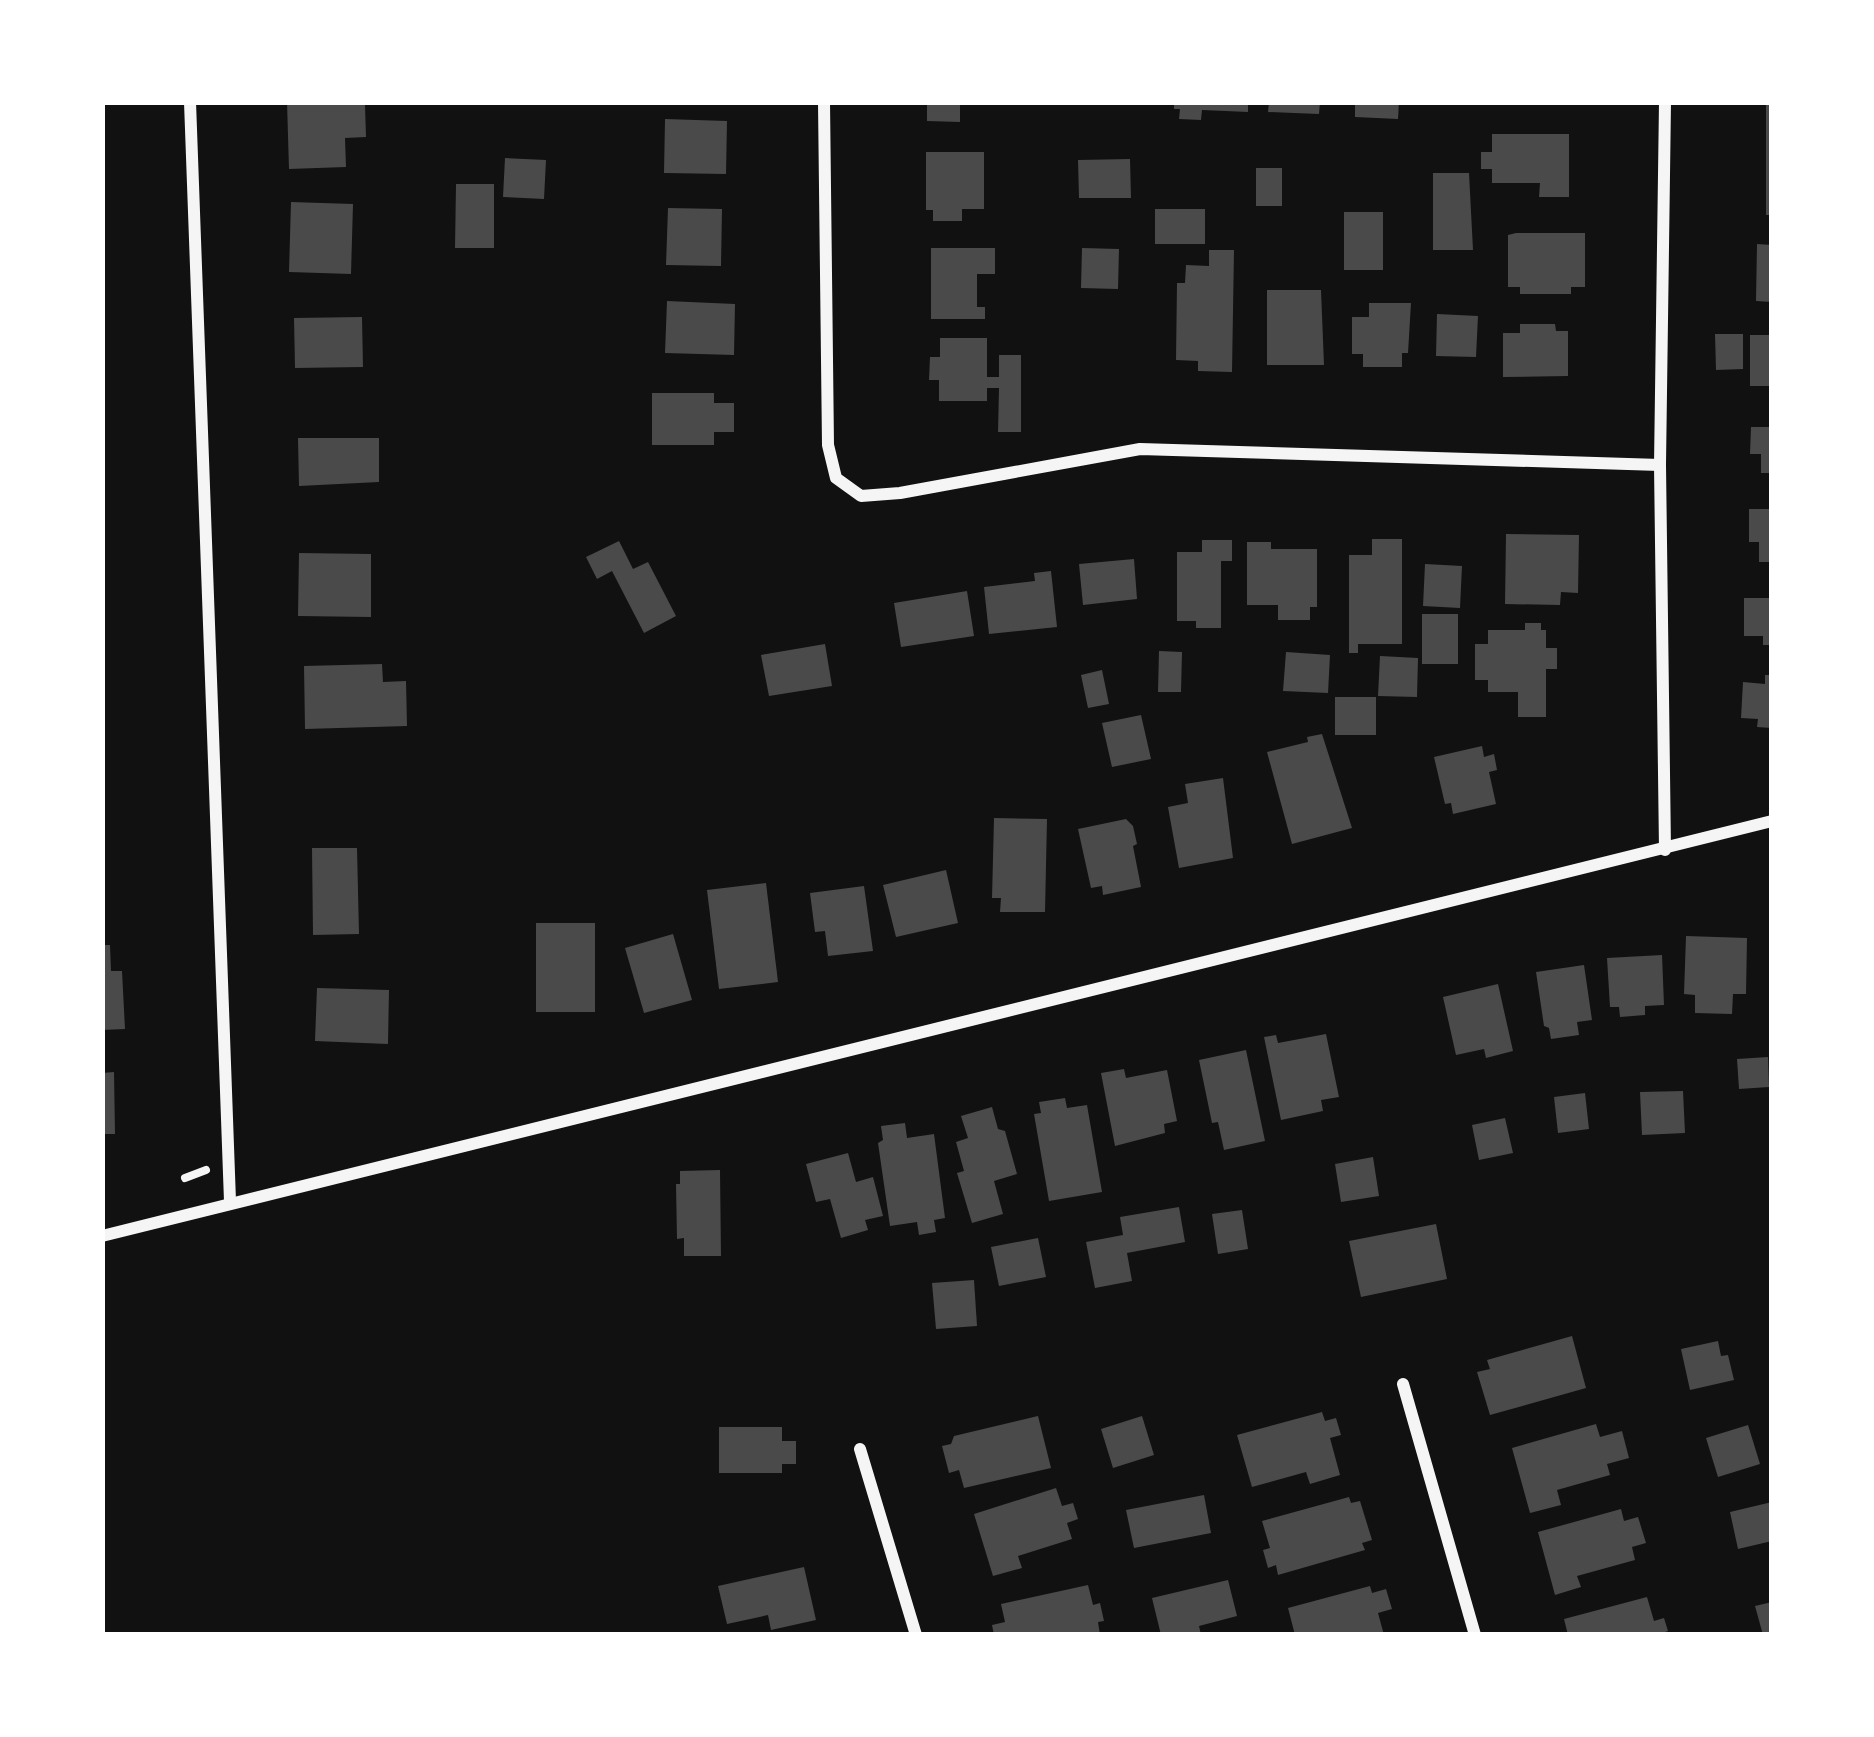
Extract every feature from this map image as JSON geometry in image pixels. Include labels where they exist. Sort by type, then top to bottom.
[{"type":"street","points":[[190,102],[230,1201]]},
{"type":"street","points":[[824,102],[828,445],[836,478],[861,496],[1140,449],[1660,465]]},
{"type":"street","points":[[1665,102],[1660,465],[1665,850]]},
{"type":"street","points":[[102,1236],[1772,821]]},
{"type":"street","points":[[1403,1384],[1475,1635]]},
{"type":"street","points":[[860,1450],[916,1635]]},
{"type":"building","points":[[287,102],[365,105],[366,137],[345,138],[346,167],[289,169]]},
{"type":"building","points":[[927,102],[960,102],[960,122],[927,121]]},
{"type":"building","points":[[1174,102],[1248,102],[1248,112],[1202,110],[1201,120],[1179,119],[1180,109],[1174,109]]},
{"type":"building","points":[[1269,102],[1320,102],[1319,114],[1268,112]]},
{"type":"building","points":[[1355,102],[1399,102],[1398,119],[1355,117]]},
{"type":"building","points":[[1766,102],[1772,102],[1772,215],[1766,215]]},
{"type":"building","points":[[665,119],[727,121],[726,174],[664,173]]},
{"type":"building","points":[[1492,134],[1569,134],[1569,197],[1539,197],[1540,183],[1492,183],[1492,169],[1481,169],[1481,152],[1492,152]]},
{"type":"building","points":[[926,152],[984,152],[984,209],[962,209],[962,221],[933,221],[933,210],[926,210]]},
{"type":"building","points":[[505,158],[546,160],[544,199],[503,197]]},
{"type":"building","points":[[1130,159],[1131,198],[1079,198],[1078,160]]},
{"type":"building","points":[[1256,168],[1282,168],[1282,206],[1256,206]]},
{"type":"building","points":[[1433,173],[1469,173],[1473,250],[1433,250]]},
{"type":"building","points":[[456,184],[494,184],[494,248],[455,248]]},
{"type":"building","points":[[291,202],[353,204],[351,274],[289,272]]},
{"type":"building","points":[[668,208],[722,209],[721,266],[666,265]]},
{"type":"building","points":[[1155,209],[1205,209],[1205,244],[1155,244]]},
{"type":"building","points":[[1344,212],[1383,212],[1383,270],[1344,270]]},
{"type":"building","points":[[1585,233],[1585,287],[1571,287],[1571,294],[1520,294],[1520,287],[1508,287],[1508,235]]},
{"type":"building","points":[[1757,244],[1772,245],[1772,302],[1756,301]]},
{"type":"building","points":[[931,248],[995,248],[995,274],[977,274],[977,307],[985,307],[985,319],[931,319]]},
{"type":"building","points":[[1082,248],[1119,249],[1118,289],[1081,288]]},
{"type":"building","points":[[1209,250],[1234,250],[1232,372],[1198,371],[1198,361],[1176,360],[1177,283],[1185,283],[1186,265],[1209,266]]},
{"type":"building","points":[[1267,290],[1321,290],[1324,365],[1267,365]]},
{"type":"building","points":[[667,301],[735,304],[734,355],[665,353]]},
{"type":"building","points":[[1369,303],[1411,303],[1408,353],[1402,353],[1402,367],[1363,367],[1363,354],[1352,354],[1352,317],[1369,317]]},
{"type":"building","points":[[1437,314],[1478,316],[1476,357],[1436,356]]},
{"type":"building","points":[[362,317],[363,367],[295,368],[294,318]]},
{"type":"building","points":[[1520,324],[1555,324],[1556,331],[1568,331],[1568,376],[1503,377],[1503,333],[1520,333]]},
{"type":"building","points":[[1715,334],[1743,334],[1743,369],[1716,370]]},
{"type":"building","points":[[1750,335],[1772,335],[1772,386],[1750,386]]},
{"type":"building","points":[[940,338],[987,338],[987,377],[999,377],[999,355],[1021,355],[1021,432],[998,432],[999,388],[987,388],[987,401],[939,401],[939,380],[929,380],[930,357],[940,357]]},
{"type":"building","points":[[652,393],[714,393],[714,403],[734,403],[734,432],[714,432],[714,445],[652,445]]},
{"type":"building","points":[[1751,427],[1772,427],[1772,473],[1761,473],[1761,454],[1750,454]]},
{"type":"building","points":[[298,438],[379,438],[379,482],[299,486]]},
{"type":"building","points":[[1749,509],[1772,509],[1772,562],[1759,562],[1759,542],[1749,542]]},
{"type":"building","points":[[1506,534],[1579,535],[1578,593],[1561,592],[1560,605],[1505,604]]},
{"type":"building","points":[[1372,539],[1402,539],[1402,644],[1358,644],[1358,653],[1349,653],[1349,555],[1372,555]]},
{"type":"building","points":[[1202,540],[1232,540],[1232,561],[1221,561],[1221,628],[1196,628],[1196,621],[1177,621],[1177,552],[1202,552]]},
{"type":"building","points":[[619,541],[633,569],[648,562],[676,616],[644,633],[612,571],[597,579],[586,557]]},
{"type":"building","points":[[1247,542],[1271,542],[1271,549],[1317,549],[1317,607],[1310,607],[1310,620],[1278,620],[1278,605],[1247,605]]},
{"type":"building","points":[[299,553],[371,554],[371,617],[298,616]]},
{"type":"building","points":[[1134,559],[1137,599],[1083,605],[1079,564]]},
{"type":"building","points":[[1425,564],[1462,566],[1460,608],[1423,606]]},
{"type":"building","points":[[1051,571],[1057,627],[989,634],[984,587],[1035,581],[1034,573]]},
{"type":"building","points":[[967,591],[974,636],[901,647],[894,603]]},
{"type":"building","points":[[1744,598],[1772,598],[1772,645],[1763,645],[1763,636],[1744,636]]},
{"type":"building","points":[[1422,614],[1458,614],[1458,664],[1422,664]]},
{"type":"building","points":[[1525,623],[1541,623],[1546,648],[1557,648],[1557,669],[1546,669],[1546,717],[1518,717],[1518,692],[1488,692],[1488,680],[1475,680],[1475,644],[1488,644],[1488,630],[1525,630]]},
{"type":"building","points":[[825,644],[832,686],[769,696],[761,655]]},
{"type":"building","points":[[1159,651],[1182,652],[1181,692],[1158,692]]},
{"type":"building","points":[[1286,652],[1330,655],[1328,693],[1283,691]]},
{"type":"building","points":[[1380,656],[1418,658],[1417,697],[1378,696]]},
{"type":"building","points":[[382,664],[383,682],[406,681],[407,726],[305,729],[304,666]]},
{"type":"building","points":[[1102,670],[1109,704],[1088,708],[1081,675]]},
{"type":"building","points":[[1765,675],[1772,675],[1772,728],[1757,727],[1758,719],[1741,718],[1743,682],[1765,684]]},
{"type":"building","points":[[1335,697],[1376,697],[1376,735],[1335,735]]},
{"type":"building","points":[[1141,715],[1151,759],[1112,767],[1102,723]]},
{"type":"building","points":[[1322,734],[1352,828],[1292,844],[1267,752]]},
{"type":"building","points":[[1482,746],[1484,757],[1494,754],[1497,770],[1489,772],[1496,804],[1453,814],[1451,803],[1445,804],[1434,757]]},
{"type":"building","points":[[1223,778],[1233,858],[1179,868],[1168,807],[1188,803],[1185,784]]},
{"type":"building","points":[[994,818],[1047,819],[1045,912],[1000,912],[1001,898],[992,898]]},
{"type":"building","points":[[1126,819],[1137,844],[1133,846],[1141,887],[1103,895],[1102,886],[1091,888],[1078,829]]},
{"type":"building","points":[[312,848],[357,848],[359,934],[313,935]]},
{"type":"building","points":[[946,870],[958,923],[896,937],[883,885]]},
{"type":"building","points":[[766,883],[778,982],[719,989],[707,890]]},
{"type":"building","points":[[864,886],[873,951],[828,956],[825,931],[815,932],[810,893]]},
{"type":"building","points":[[536,923],[595,923],[595,1012],[536,1012]]},
{"type":"building","points":[[673,934],[692,1000],[644,1013],[625,948]]},
{"type":"building","points":[[1686,936],[1747,938],[1746,994],[1733,994],[1732,1014],[1695,1013],[1695,995],[1684,994]]},
{"type":"building","points":[[102,945],[110,945],[111,971],[122,971],[125,1029],[102,1030]]},
{"type":"building","points":[[1662,955],[1664,1005],[1645,1006],[1645,1015],[1620,1017],[1619,1007],[1610,1007],[1607,958]]},
{"type":"building","points":[[1584,965],[1592,1020],[1577,1022],[1579,1035],[1551,1039],[1544,1026],[1536,972]]},
{"type":"building","points":[[1498,984],[1513,1051],[1486,1058],[1484,1049],[1456,1055],[1443,997]]},
{"type":"building","points":[[317,988],[389,990],[388,1044],[315,1041]]},
{"type":"building","points":[[1326,1034],[1339,1097],[1321,1100],[1323,1111],[1281,1120],[1264,1037],[1276,1035],[1278,1043]]},
{"type":"building","points":[[1246,1050],[1265,1141],[1224,1150],[1218,1122],[1212,1123],[1199,1060]]},
{"type":"building","points":[[1768,1057],[1769,1087],[1739,1089],[1737,1059]]},
{"type":"building","points":[[1124,1069],[1126,1078],[1167,1070],[1177,1121],[1164,1124],[1165,1133],[1115,1146],[1101,1073]]},
{"type":"building","points":[[114,1072],[115,1134],[102,1134],[102,1073]]},
{"type":"building","points":[[1683,1091],[1685,1133],[1642,1135],[1640,1092]]},
{"type":"building","points":[[1585,1093],[1589,1129],[1558,1133],[1554,1097]]},
{"type":"building","points":[[1065,1098],[1067,1108],[1087,1105],[1102,1192],[1049,1201],[1034,1114],[1041,1113],[1039,1102]]},
{"type":"building","points":[[992,1107],[998,1129],[1005,1131],[1017,1174],[994,1181],[1003,1214],[972,1223],[957,1173],[964,1171],[956,1142],[968,1138],[961,1116]]},
{"type":"building","points":[[1505,1118],[1513,1153],[1479,1160],[1472,1125]]},
{"type":"building","points":[[905,1123],[907,1138],[934,1134],[945,1218],[934,1220],[936,1232],[919,1235],[917,1222],[890,1226],[878,1143],[883,1140],[881,1126]]},
{"type":"building","points":[[848,1153],[856,1182],[873,1177],[883,1216],[865,1220],[868,1230],[841,1238],[830,1199],[816,1202],[806,1164]]},
{"type":"building","points":[[1373,1157],[1379,1196],[1341,1202],[1335,1164]]},
{"type":"building","points":[[720,1170],[721,1256],[684,1256],[684,1238],[677,1239],[680,1171]]},
{"type":"building","points":[[1179,1207],[1185,1242],[1127,1253],[1132,1281],[1095,1288],[1086,1242],[1123,1235],[1120,1217]]},
{"type":"building","points":[[1242,1210],[1248,1249],[1218,1254],[1212,1214]]},
{"type":"building","points":[[1436,1224],[1447,1279],[1361,1297],[1349,1241]]},
{"type":"building","points":[[1038,1238],[1046,1277],[999,1286],[991,1247]]},
{"type":"building","points":[[974,1280],[977,1326],[936,1329],[932,1283]]},
{"type":"building","points":[[1572,1336],[1586,1388],[1490,1415],[1477,1372],[1490,1369],[1487,1360]]},
{"type":"building","points":[[1718,1341],[1721,1356],[1728,1355],[1734,1380],[1690,1390],[1681,1349]]},
{"type":"building","points":[[1322,1412],[1325,1421],[1336,1418],[1341,1435],[1330,1438],[1340,1475],[1310,1484],[1306,1472],[1252,1487],[1237,1435]]},
{"type":"building","points":[[1038,1416],[1051,1468],[964,1488],[959,1470],[949,1473],[942,1446],[951,1444],[954,1436]]},
{"type":"building","points":[[1142,1416],[1154,1455],[1113,1468],[1101,1429]]},
{"type":"building","points":[[1596,1424],[1600,1437],[1622,1431],[1629,1458],[1607,1464],[1610,1475],[1557,1490],[1561,1505],[1530,1513],[1512,1448]]},
{"type":"building","points":[[1748,1425],[1760,1464],[1718,1477],[1706,1438]]},
{"type":"building","points":[[719,1427],[782,1427],[782,1441],[796,1441],[796,1464],[782,1464],[782,1473],[719,1473]]},
{"type":"building","points":[[1056,1488],[1062,1506],[1073,1503],[1078,1519],[1067,1523],[1072,1539],[1018,1556],[1022,1568],[993,1576],[974,1514]]},
{"type":"building","points":[[1204,1495],[1211,1533],[1134,1548],[1126,1510]]},
{"type":"building","points":[[1349,1497],[1351,1503],[1360,1501],[1372,1540],[1362,1543],[1365,1550],[1278,1575],[1276,1565],[1268,1568],[1263,1550],[1270,1548],[1262,1521]]},
{"type":"building","points":[[1772,1502],[1772,1541],[1738,1549],[1730,1512]]},
{"type":"building","points":[[1621,1509],[1624,1521],[1638,1517],[1646,1543],[1632,1547],[1635,1560],[1577,1576],[1581,1587],[1555,1595],[1538,1532]]},
{"type":"building","points":[[804,1567],[816,1620],[771,1630],[768,1615],[727,1624],[718,1586]]},
{"type":"building","points":[[1228,1580],[1237,1616],[1199,1626],[1201,1635],[1161,1635],[1152,1598]]},
{"type":"building","points":[[1088,1585],[1093,1605],[1100,1603],[1104,1621],[1098,1622],[1100,1635],[994,1635],[992,1625],[1005,1622],[1001,1604]]},
{"type":"building","points":[[1370,1586],[1372,1593],[1386,1589],[1392,1609],[1378,1613],[1384,1635],[1295,1635],[1288,1608]]},
{"type":"building","points":[[1647,1597],[1654,1621],[1664,1618],[1668,1631],[1568,1635],[1564,1619]]},
{"type":"building","points":[[1772,1602],[1772,1635],[1763,1635],[1755,1606]]}]
